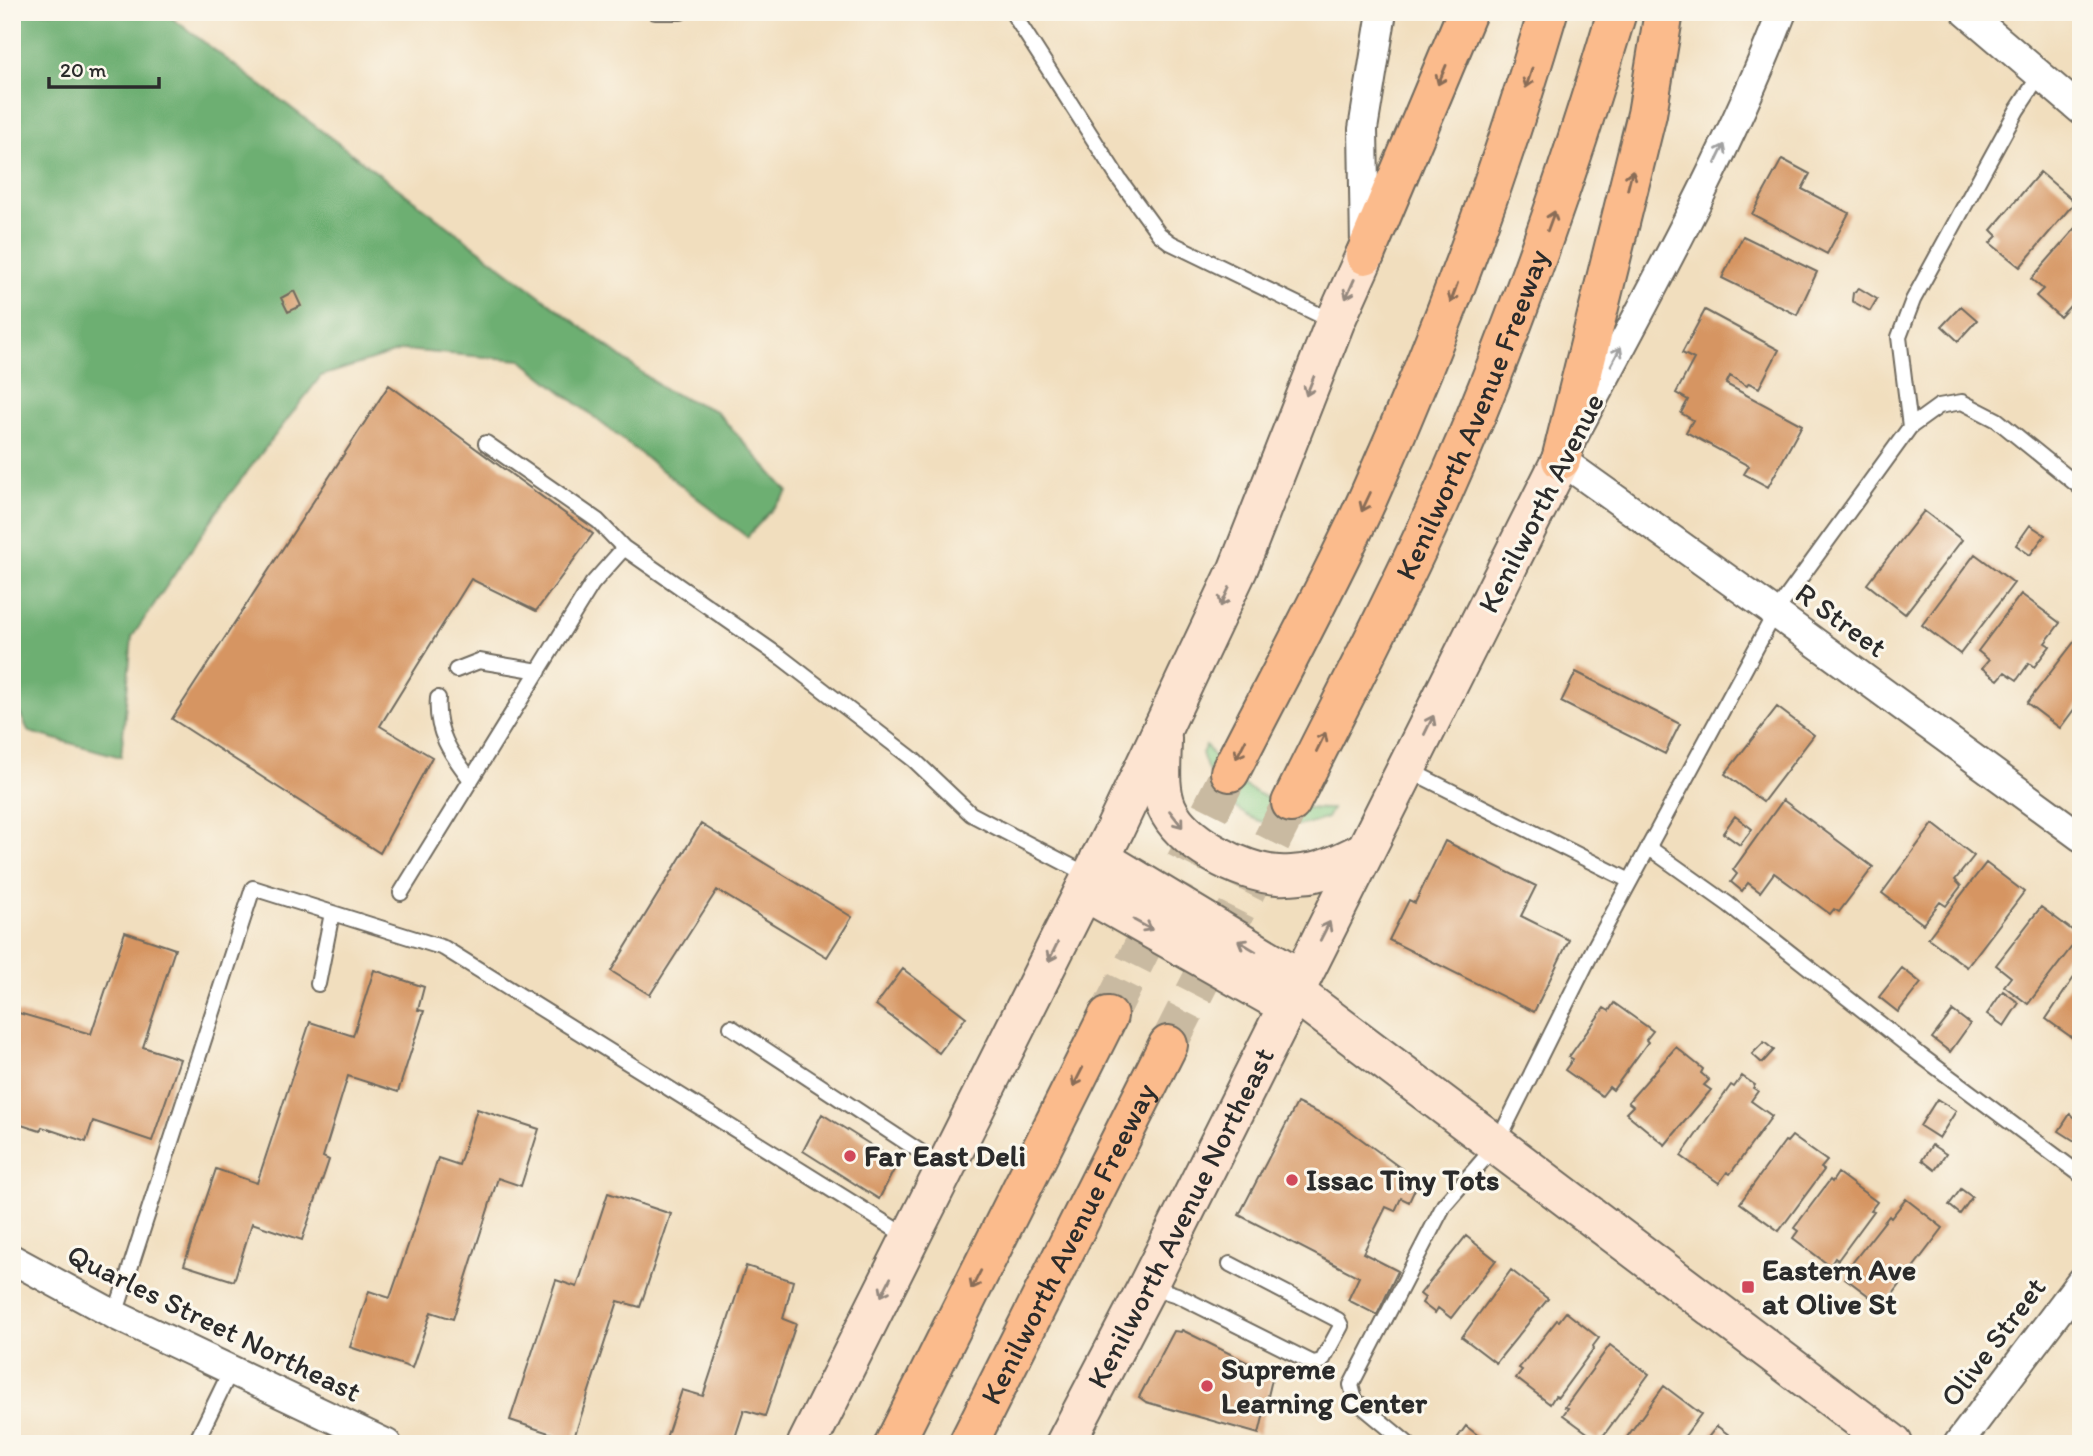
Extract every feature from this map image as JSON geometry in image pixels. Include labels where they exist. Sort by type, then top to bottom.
[{"type":"highway","points":[[1365,255],[1467,12]]},
{"type":"highway","name":"Kenilworth Avenue Freeway","points":[[1230,772],[1367,501],[1420,379],[1491,192],[1548,12]]},
{"type":"highway","name":"Kenilworth Avenue Freeway","points":[[1291,803],[1432,518],[1491,381],[1561,191],[1618,12]]},
{"type":"highway","points":[[1561,460],[1647,114],[1664,12]]},
{"type":"highway","points":[[894,1444],[1108,1016]]},
{"type":"highway","name":"Kenilworth Avenue Freeway","points":[[968,1444],[1168,1045]]},
{"type":"main road","points":[[807,1444],[1092,875],[1238,569],[1335,322],[1365,255]]},
{"type":"main road","name":"Kenilworth Avenue","points":[[1294,992],[1561,460]]},
{"type":"main road","points":[[1162,730],[1162,788],[1167,809],[1184,830],[1212,853],[1277,875],[1312,872],[1365,851]]},
{"type":"main road","points":[[1092,875],[1270,996],[1294,992],[1893,1444]]},
{"type":"main road","name":"Kenilworth Avenue Northeast","points":[[1065,1444],[1148,1285],[1294,992]]},
{"type":"street","points":[[1365,255],[1363,129],[1382,12]]},
{"type":"street","name":"Kenilworth Avenue","points":[[1561,460],[1714,166],[1782,12]]},
{"type":"street","points":[[1966,12],[2081,110]]},
{"type":"street","name":"R Street","points":[[1561,460],[2081,836]]},
{"type":"street","name":"Quarles Street Northeast","points":[[12,1259],[115,1315],[377,1442]]},
{"type":"street","name":"Olive Street","points":[[1958,1444],[2081,1281]]},
{"type":"lane","points":[[654,12],[681,12]]},
{"type":"lane","points":[[1012,12],[1119,179],[1159,234],[1171,243],[1335,322]]},
{"type":"lane","points":[[1910,427],[1899,337],[1913,300],[2017,110],[2040,75]]},
{"type":"lane","points":[[1408,1444],[1355,1400],[1352,1385],[1444,1205],[1496,1144],[1630,881],[1775,613],[1910,427],[1939,406],[1962,402],[1997,420],[2081,488]]},
{"type":"lane","points":[[486,443],[598,521],[624,548],[782,658],[914,760],[971,814],[1092,875]]},
{"type":"lane","points":[[401,893],[595,580],[624,548]]},
{"type":"lane","points":[[456,670],[479,661],[539,671]]},
{"type":"lane","points":[[438,698],[436,716],[449,750],[471,780]]},
{"type":"lane","points":[[1407,770],[1630,881]]},
{"type":"lane","points":[[1648,847],[1728,904],[1920,1055],[2081,1175]]},
{"type":"lane","points":[[115,1315],[253,888],[444,948],[910,1239]]},
{"type":"lane","points":[[318,984],[332,913]]},
{"type":"lane","points":[[732,1027],[946,1168]]},
{"type":"lane","points":[[1148,1285],[1177,1295],[1313,1363],[1322,1360],[1341,1326],[1338,1320],[1230,1264]]},
{"type":"lane","points":[[195,1444],[231,1370]]},
{"type":"green space","points":[[12,12],[164,12],[665,390],[716,411],[788,492],[747,537],[521,360],[403,350],[321,376],[223,503],[132,637],[121,757],[29,732],[12,698]]},
{"type":"green space","points":[[1206,745],[1229,774],[1260,794],[1294,806],[1332,809],[1327,818],[1285,826],[1266,823],[1249,816],[1233,806],[1220,792],[1202,753]]},
{"type":"building","points":[[1782,159],[1810,174],[1802,189],[1849,213],[1827,254],[1752,214]]},
{"type":"building","points":[[2040,172],[2075,202],[2020,267],[1990,243],[1997,236],[1991,230]]},
{"type":"building","points":[[2081,222],[2081,294],[2060,317],[2036,296],[2043,289],[2031,279]]},
{"type":"building","points":[[1743,236],[1817,272],[1797,315],[1722,278]]},
{"type":"building","points":[[1859,288],[1877,299],[1870,311],[1852,301],[1853,293]]},
{"type":"building","points":[[294,291],[301,306],[288,312],[281,298]]},
{"type":"building","points":[[1961,306],[1977,320],[1958,341],[1942,326]]},
{"type":"building","points":[[1705,310],[1779,350],[1759,388],[1749,383],[1747,386],[1730,376],[1726,384],[1802,425],[1768,487],[1744,474],[1749,466],[1686,432],[1693,420],[1681,413],[1688,400],[1676,393],[1694,359],[1682,353]]},
{"type":"building","points":[[389,385],[593,534],[536,611],[471,579],[380,726],[432,757],[380,853],[172,719]]},
{"type":"building","points":[[1924,511],[1962,540],[1905,614],[1867,584]]},
{"type":"building","points":[[2030,525],[2045,535],[2030,555],[2016,545]]},
{"type":"building","points":[[1975,554],[2014,583],[1960,654],[1922,625]]},
{"type":"building","points":[[2021,594],[2060,623],[2045,643],[2050,646],[2034,667],[2029,663],[2017,680],[2005,672],[1998,680],[1982,668],[1989,660],[1978,651]]},
{"type":"building","points":[[2081,633],[2081,700],[2060,728],[2027,703]]},
{"type":"building","points":[[1576,672],[1680,724],[1665,754],[1561,702]]},
{"type":"building","points":[[1777,707],[1814,735],[1763,802],[1725,774]]},
{"type":"building","points":[[1783,800],[1873,867],[1839,912],[1834,909],[1830,914],[1774,873],[1760,892],[1748,883],[1742,891],[1731,882],[1737,874],[1733,870]]},
{"type":"building","points":[[1735,816],[1752,829],[1740,845],[1723,833]]},
{"type":"building","points":[[701,824],[852,917],[827,957],[717,890],[650,995],[611,971]]},
{"type":"building","points":[[1933,824],[1974,856],[1955,880],[1961,886],[1946,906],[1940,902],[1923,924],[1882,893]]},
{"type":"building","points":[[1445,841],[1536,886],[1521,916],[1569,940],[1534,1012],[1389,940],[1409,900],[1415,903]]},
{"type":"building","points":[[1986,863],[2024,892],[1967,967],[1928,938]]},
{"type":"building","points":[[2041,907],[2080,936],[2028,1004],[2004,986],[2011,977],[1996,965]]},
{"type":"building","points":[[125,932],[175,949],[143,1047],[180,1059],[152,1141],[93,1121],[86,1142],[42,1127],[40,1131],[12,1122],[12,1011],[91,1034]]},
{"type":"building","points":[[2081,967],[2081,1044],[2046,1019]]},
{"type":"building","points":[[1902,968],[1921,983],[1898,1012],[1879,997]]},
{"type":"building","points":[[903,969],[966,1017],[939,1053],[876,1005]]},
{"type":"building","points":[[374,970],[424,987],[418,1010],[424,1011],[398,1092],[348,1076],[323,1157],[329,1160],[302,1240],[252,1223],[234,1281],[184,1265],[216,1169],[257,1183],[310,1022],[353,1036]]},
{"type":"building","points":[[2003,991],[2019,1003],[2004,1026],[1987,1014]]},
{"type":"building","points":[[1614,1003],[1653,1031],[1613,1090],[1609,1087],[1602,1096],[1565,1070],[1573,1059],[1569,1057],[1604,1008],[1609,1011]]},
{"type":"building","points":[[1953,1011],[1970,1024],[1950,1052],[1932,1038]]},
{"type":"building","points":[[1764,1042],[1774,1050],[1762,1063],[1752,1054]]},
{"type":"building","points":[[1676,1047],[1703,1069],[1701,1073],[1709,1080],[1704,1085],[1711,1090],[1665,1145],[1626,1113],[1633,1106],[1628,1102]]},
{"type":"building","points":[[1742,1076],[1755,1085],[1753,1088],[1758,1091],[1751,1101],[1772,1116],[1730,1174],[1727,1172],[1719,1183],[1681,1156],[1731,1085],[1734,1087]]},
{"type":"building","points":[[1937,1099],[1956,1111],[1939,1138],[1920,1126]]},
{"type":"building","points":[[1297,1103],[1338,1122],[1402,1169],[1398,1179],[1416,1187],[1409,1202],[1401,1198],[1395,1211],[1386,1207],[1363,1253],[1398,1271],[1377,1315],[1348,1300],[1359,1277],[1239,1215]]},
{"type":"building","points":[[477,1109],[539,1129],[521,1186],[498,1178],[453,1319],[431,1312],[412,1368],[350,1347],[369,1291],[390,1298],[438,1158],[459,1165]]},
{"type":"building","points":[[822,1114],[898,1162],[879,1199],[803,1151]]},
{"type":"building","points":[[2070,1114],[2081,1122],[2081,1145],[2059,1131]]},
{"type":"building","points":[[1792,1136],[1827,1161],[1821,1168],[1824,1170],[1779,1231],[1740,1203],[1785,1141]]},
{"type":"building","points":[[1932,1145],[1946,1154],[1935,1170],[1922,1160]]},
{"type":"building","points":[[1838,1173],[1877,1202],[1871,1210],[1874,1211],[1838,1260],[1835,1258],[1830,1266],[1793,1238],[1798,1231],[1794,1228]]},
{"type":"building","points":[[1961,1189],[1972,1197],[1960,1214],[1949,1205]]},
{"type":"building","points":[[608,1193],[671,1214],[640,1307],[618,1301],[573,1441],[510,1420],[556,1280],[577,1287]]},
{"type":"building","points":[[1906,1199],[1943,1228],[1890,1298],[1888,1296],[1881,1305],[1845,1278],[1852,1269],[1849,1267],[1889,1216],[1891,1218]]},
{"type":"building","points":[[1466,1236],[1496,1260],[1451,1318],[1438,1308],[1435,1313],[1422,1303],[1425,1298],[1420,1294]]},
{"type":"building","points":[[746,1266],[793,1281],[783,1319],[796,1324],[765,1416],[744,1410],[733,1444],[664,1444],[682,1390],[703,1396]]},
{"type":"building","points":[[1511,1270],[1548,1299],[1496,1363],[1462,1337]]},
{"type":"building","points":[[1566,1312],[1599,1338],[1558,1397],[1555,1396],[1550,1404],[1516,1378],[1522,1370],[1519,1368]]},
{"type":"building","name":"Supreme Learning Center","points":[[1182,1330],[1273,1375],[1259,1434],[1146,1402],[1139,1397],[1174,1331]]},
{"type":"building","points":[[1610,1345],[1649,1374],[1603,1436],[1597,1440],[1563,1415],[1568,1408],[1565,1407]]},
{"type":"building","points":[[1664,1386],[1701,1414],[1679,1444],[1622,1444]]},
{"type":"building","points":[[1466,1426],[1480,1437],[1475,1444],[1453,1444]]},
{"type":"building","points":[[1717,1426],[1741,1444],[1703,1444]]},
{"type":"tunnel","points":[[1108,1016],[1230,772]]},
{"type":"tunnel","points":[[1168,1045],[1291,803]]},
{"type":"place","name":"Far East Deli","points":[[850,1156]]},
{"type":"place","name":"Issac Tiny Tots","points":[[1292,1180]]},
{"type":"place","name":"Eastern Ave at Olive St","points":[[1748,1287]]},
{"type":"place","name":"Supreme Learning Center","points":[[1207,1386]]}]
